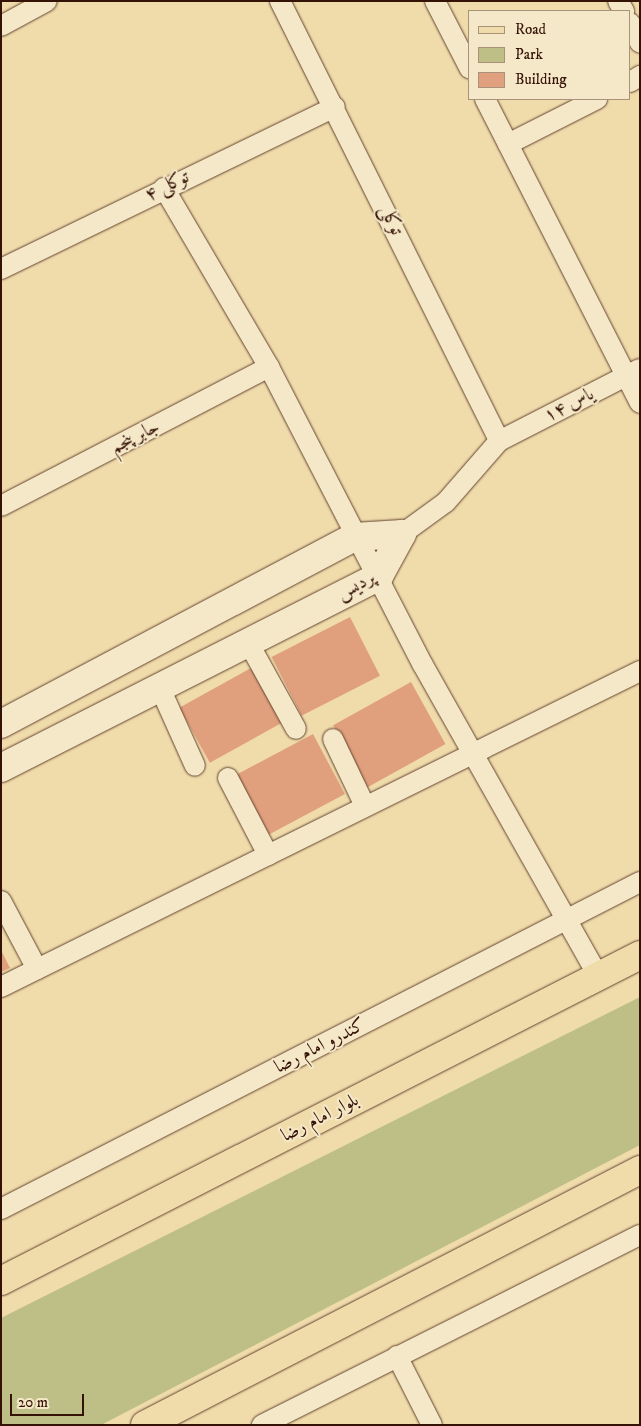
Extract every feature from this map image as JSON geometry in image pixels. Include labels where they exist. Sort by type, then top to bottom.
[{"type":"main road","name":"بلوار امام رضا","points":[[1,1281],[640,955]]},
{"type":"main road","points":[[145,1425],[640,1170]]},
{"type":"street","points":[[1,26],[47,1]]},
{"type":"street","name":"توکلی","points":[[280,1],[335,107],[498,441]]},
{"type":"street","points":[[436,1],[468,65]]},
{"type":"street","points":[[631,25],[640,43]]},
{"type":"street","points":[[486,100],[633,372],[640,403]]},
{"type":"street","points":[[508,144],[595,100]]},
{"type":"street","name":"توکلی ۴","points":[[1,269],[164,188],[335,107]]},
{"type":"street","points":[[164,188],[269,368],[354,537],[379,576],[423,665],[598,976]]},
{"type":"street","name":"جابر پنجم","points":[[1,506],[269,368]]},
{"type":"street","name":"یاس ۱۴","points":[[498,441],[633,372]]},
{"type":"street","points":[[1,724],[354,537],[402,534],[446,502],[498,441]]},
{"type":"street","name":"پردیس","points":[[1,768],[379,576],[402,534]]},
{"type":"street","points":[[248,642],[296,729]]},
{"type":"street","points":[[1,987],[640,671]]},
{"type":"street","points":[[160,688],[195,766]]},
{"type":"street","points":[[333,739],[365,806]]},
{"type":"street","points":[[228,778],[268,855]]},
{"type":"street","name":"کندرو امام رضا","points":[[1,1209],[640,882]]},
{"type":"street","points":[[1,901],[36,969]]},
{"type":"street","points":[[262,1425],[640,1235]]},
{"type":"street","points":[[397,1356],[432,1425]]},
{"type":"green space","points":[[640,997],[640,1145],[101,1425],[1,1425],[1,1318]]},
{"type":"building","points":[[350,617],[380,676],[302,716],[272,657]]},
{"type":"building","points":[[251,668],[282,723],[210,763],[179,708]]},
{"type":"building","points":[[411,682],[445,744],[368,787],[333,725]]},
{"type":"building","points":[[313,734],[345,794],[269,834],[237,774]]},
{"type":"building","points":[[1,950],[10,968],[1,972]]}]
